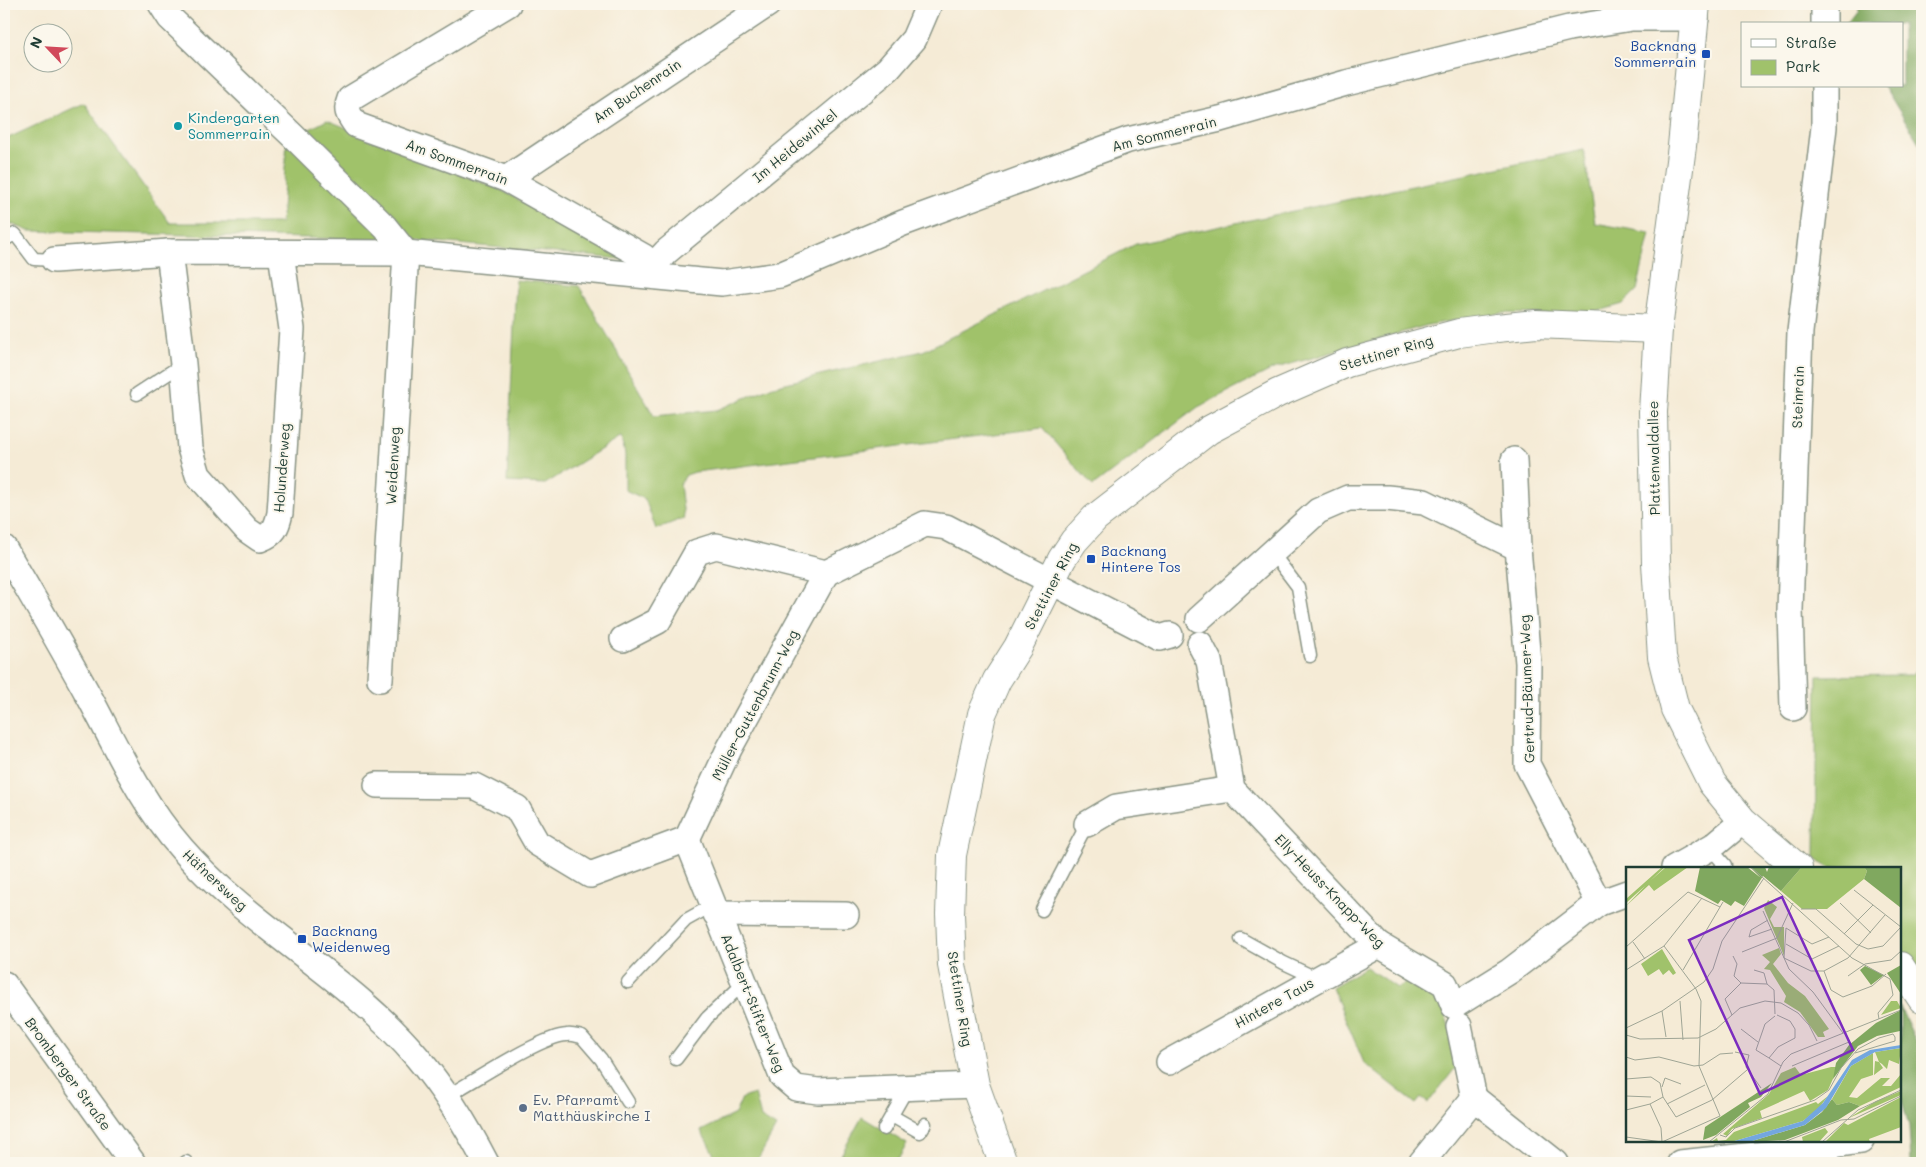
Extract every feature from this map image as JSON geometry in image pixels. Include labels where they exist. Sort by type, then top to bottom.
[{"type":"street","points":[[161,4],[170,18],[294,136],[385,227],[406,253]]},
{"type":"street","name":"Am Sommerrain","points":[[508,4],[350,99],[346,107],[348,114],[356,125],[506,179],[644,257],[644,275]]},
{"type":"street","name":"Am Buchenrain","points":[[506,179],[768,4]]},
{"type":"street","name":"Im Heidewinkel","points":[[644,275],[666,252],[888,69],[914,38],[929,4]]},
{"type":"street","points":[[1824,4],[1824,22]]},
{"type":"street","name":"Am Sommerrain","points":[[54,260],[169,252],[406,253],[722,283],[780,275],[903,223],[1128,140],[1220,120],[1346,83],[1570,28],[1632,18],[1696,11]]},
{"type":"street","name":"Plattenwaldallee","points":[[1696,11],[1682,146],[1658,329],[1653,412],[1656,563],[1662,657],[1675,709],[1712,783],[1744,821],[1797,867]]},
{"type":"street","name":"Steinrain","points":[[1792,708],[1790,610],[1800,332],[1824,127],[1824,88]]},
{"type":"street","name":"Holunderweg","points":[[169,252],[184,364],[190,448],[198,475],[253,536],[260,539],[270,535],[277,525],[280,513],[292,329],[281,253]]},
{"type":"street","name":"Weidenweg","points":[[380,679],[406,253]]},
{"type":"street","name":"Stettiner Ring","points":[[1003,1163],[975,1084],[952,964],[950,914],[952,856],[982,714],[997,680],[1027,630],[1050,582],[1074,541],[1094,518],[1209,430],[1278,393],[1347,363],[1459,333],[1497,328],[1536,324],[1658,329]]},
{"type":"street","name":"Gertrud-Bäumer-Weg","points":[[1514,460],[1518,548],[1528,663],[1527,764],[1599,903]]},
{"type":"street","points":[[1199,619],[1273,554],[1318,511],[1348,498],[1387,498],[1424,502],[1518,548]]},
{"type":"street","points":[[623,639],[658,621],[697,552],[716,546],[826,573],[925,524],[946,527],[1160,638],[1170,635]]},
{"type":"street","name":"Häfnersweg","points":[[4,548],[58,640],[137,786],[167,832],[226,893],[378,1018],[416,1056],[447,1096],[486,1163]]},
{"type":"street","name":"Müller-Guttenbrunn-Weg","points":[[687,839],[737,739],[826,573]]},
{"type":"street","points":[[1190,614],[1199,619],[1205,629],[1203,640],[1200,644],[1190,649],[1179,648],[1170,635],[1172,624],[1179,616],[1190,614]]},
{"type":"street","points":[[1087,824],[1116,807],[1232,789],[1220,762],[1209,661],[1200,644]]},
{"type":"street","points":[[377,785],[474,786],[517,808],[537,843],[554,858],[590,875],[687,839]]},
{"type":"street","name":"Elly-Heuss-Knapp-Weg","points":[[1232,789],[1379,945],[1400,964],[1445,984],[1454,1006],[1510,971],[1599,903]]},
{"type":"street","points":[[1678,867],[1715,858],[1744,821]]},
{"type":"street","name":"Adalbert-Stifter-Weg","points":[[687,839],[697,878],[714,910],[744,983],[749,1008],[777,1078],[796,1088],[818,1092],[975,1084]]},
{"type":"street","points":[[1599,903],[1626,893]]},
{"type":"street","name":"Adalbert-Stifter-Weg","points":[[714,910],[846,915]]},
{"type":"street","name":"Hintere Taus","points":[[1169,1062],[1379,945]]},
{"type":"street","points":[[1901,968],[1922,999]]},
{"type":"street","name":"Bromberger Straße","points":[[4,984],[133,1163]]},
{"type":"street","points":[[1421,1163],[1464,1101],[1459,1026]]},
{"type":"street","points":[[1464,1101],[1556,1163]]},
{"type":"street","points":[[1680,1163],[1854,1142]]},
{"type":"lane","points":[[6,239],[15,234],[34,259],[54,260]]},
{"type":"lane","points":[[137,394],[184,364]]},
{"type":"lane","points":[[1273,554],[1298,587],[1310,656]]},
{"type":"lane","points":[[1042,910],[1087,824]]},
{"type":"lane","points":[[628,982],[686,920],[714,910]]},
{"type":"lane","points":[[1241,939],[1284,963],[1318,978]]},
{"type":"lane","points":[[676,1060],[707,1018],[744,983]]},
{"type":"lane","points":[[447,1096],[544,1042],[566,1034],[582,1037],[601,1060],[628,1102]]},
{"type":"lane","points":[[884,1129],[908,1087]]},
{"type":"lane","points":[[892,1116],[920,1132],[925,1124]]},
{"type":"green space","points":[[1856,4],[1922,4],[1922,148],[1885,88],[1904,88],[1904,22],[1848,22],[1857,10]]},
{"type":"green space","points":[[84,103],[170,223],[281,223],[287,141],[327,120],[501,190],[620,255],[621,259],[427,241],[29,231],[4,221],[4,140]]},
{"type":"green space","points":[[1584,150],[1595,223],[1650,233],[1637,290],[1623,304],[1599,311],[1572,315],[1502,313],[1428,325],[1273,369],[1198,407],[1093,486],[1042,428],[695,472],[686,475],[680,484],[684,518],[656,529],[645,499],[625,490],[625,454],[621,437],[545,484],[507,482],[516,280],[579,286],[654,416],[717,410],[773,386],[923,351],[1136,244]]},
{"type":"green space","points":[[1922,664],[1922,978],[1901,949],[1901,867],[1828,867],[1815,857],[1817,676],[1912,675]]},
{"type":"green space","points":[[1366,967],[1397,988],[1413,979],[1439,994],[1460,1062],[1428,1103],[1421,1098],[1416,1104],[1364,1063],[1332,987]]},
{"type":"green space","points":[[1901,1009],[1922,1054],[1922,1163],[1911,1163],[1909,1126],[1901,1097]]},
{"type":"green space","points":[[755,1094],[761,1118],[776,1127],[756,1163],[719,1163],[701,1131],[735,1114],[742,1098]]},
{"type":"green space","points":[[862,1117],[907,1144],[896,1163],[844,1163],[846,1158],[841,1155]]},
{"type":"place","name":"Backnang Sommerrain","points":[[1706,54]]},
{"type":"place","name":"Kindergarten Sommerrain","points":[[178,126]]},
{"type":"place","name":"Backnang Hintere Tos","points":[[1091,559]]},
{"type":"place","name":"Backnang Weidenweg","points":[[302,939]]},
{"type":"place","name":"Ev. Pfarramt Matthäuskirche I","points":[[523,1108]]}]
